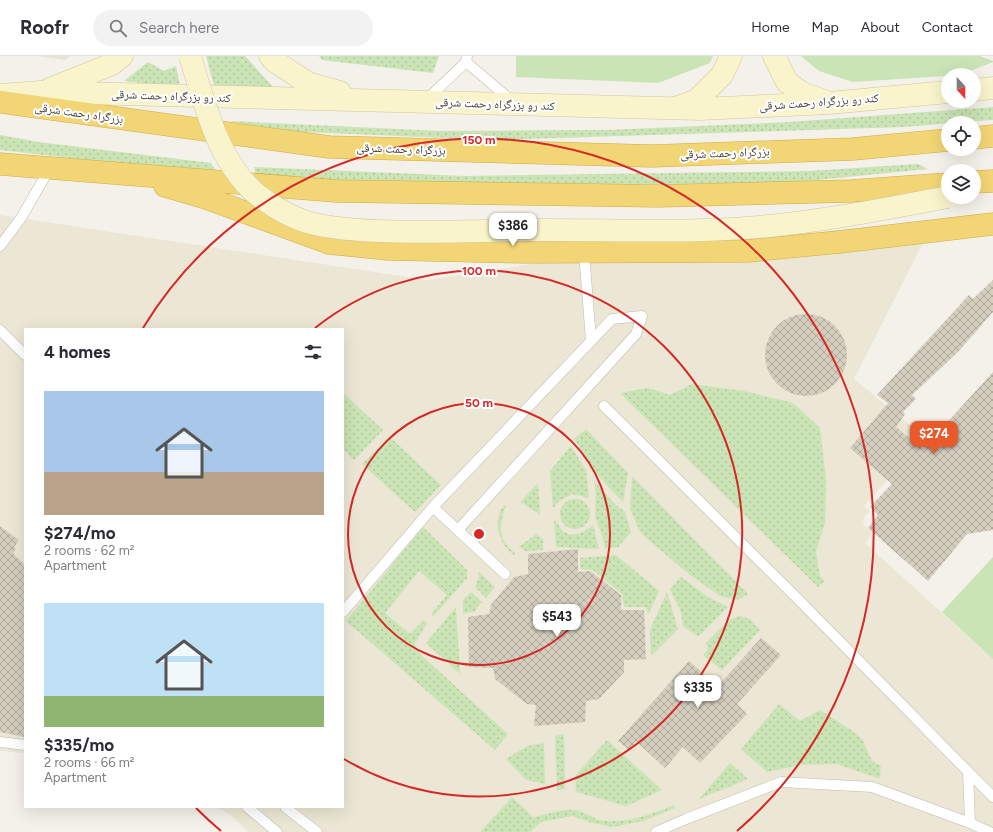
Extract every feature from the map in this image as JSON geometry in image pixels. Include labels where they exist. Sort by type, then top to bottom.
[{"type":"highway","name":"بزرگراه رحمت شرقی","points":[[0,102],[329,147],[652,156],[853,149],[941,141]]},
{"type":"highway","points":[[981,137],[993,136]]},
{"type":"highway","points":[[0,164],[336,191],[659,196],[851,191],[941,185]]},
{"type":"highway","points":[[124,174],[206,198],[329,243],[388,249],[525,252],[747,251],[993,224]]},
{"type":"highway","points":[[981,181],[993,180]]},
{"type":"main road","points":[[0,95],[41,92],[112,64],[122,56]]},
{"type":"main road","points":[[190,56],[209,116],[231,165],[253,191],[263,199],[302,220],[326,225],[354,230],[407,232],[562,230],[664,231],[768,226],[827,219],[941,198]]},
{"type":"main road","points":[[270,56],[274,61],[308,83],[374,101]]},
{"type":"main road","points":[[672,109],[697,100],[722,75],[731,56]]},
{"type":"main road","points":[[774,56],[786,82],[802,93],[829,103]]},
{"type":"main road","points":[[981,89],[993,88]]},
{"type":"main road","name":"کند رو بزرگراه رحمت شرقی","points":[[41,92],[700,110],[829,103],[941,93]]},
{"type":"main road","points":[[981,191],[993,188]]},
{"type":"lane","points":[[424,102],[466,59],[516,105]]},
{"type":"lane","points":[[0,246],[21,218],[50,168]]},
{"type":"lane","points":[[584,252],[591,341]]},
{"type":"lane","points":[[344,611],[433,507],[612,319],[642,316],[636,334],[458,530]]},
{"type":"lane","points":[[0,330],[24,355]]},
{"type":"lane","points":[[604,406],[993,796]]},
{"type":"lane","points":[[433,507],[505,574]]},
{"type":"lane","points":[[0,742],[24,745]]},
{"type":"lane","points":[[968,771],[970,823]]},
{"type":"lane","points":[[656,832],[781,782],[872,787],[970,823],[990,832]]},
{"type":"lane","points":[[248,808],[277,832]]},
{"type":"lane","points":[[286,808],[317,832]]},
{"type":"shaded area","points":[[37,56],[70,56],[66,60]]},
{"type":"shaded area","points":[[0,215],[427,280],[613,252],[934,221],[854,379],[926,438],[864,506],[870,511],[864,517],[863,524],[873,533],[865,543],[993,659],[993,832],[248,832],[233,817],[220,808],[344,808],[344,328],[24,328],[24,753],[0,751]]},
{"type":"green space","points":[[206,56],[245,56],[275,89],[214,86]]},
{"type":"green space","points":[[319,56],[439,56],[433,73],[322,60]]},
{"type":"green space","points":[[516,56],[713,56],[710,63],[658,83],[516,77]]},
{"type":"green space","points":[[801,56],[980,56],[993,61],[978,68],[941,68],[941,76],[853,82],[819,71]]},
{"type":"green space","points":[[148,62],[164,71],[176,66],[180,87],[124,81]]},
{"type":"green space","points":[[993,107],[993,120],[981,121],[981,116],[941,116],[941,124],[903,127],[495,140],[279,131],[230,121],[440,131],[607,130],[790,122]]},
{"type":"green space","points":[[0,135],[38,142],[211,163],[219,175],[0,150]]},
{"type":"green space","points":[[918,164],[928,169],[786,183],[422,186],[256,176],[254,167],[464,176],[809,171]]},
{"type":"green space","points":[[692,384],[744,391],[793,403],[820,428],[826,480],[825,523],[816,551],[820,576],[825,581],[818,587],[620,393],[648,388],[670,395]]},
{"type":"green space","points":[[344,394],[383,430],[354,460],[344,450]]},
{"type":"green space","points":[[586,429],[628,473],[623,502],[597,475],[574,439]]},
{"type":"green space","points":[[390,437],[441,485],[415,512],[362,464]]},
{"type":"green space","points":[[571,446],[586,470],[589,498],[572,494],[559,501],[553,508],[550,471]]},
{"type":"green space","points":[[632,476],[748,594],[738,600],[720,596],[690,575],[645,537],[640,531],[630,509]]},
{"type":"green space","points":[[594,481],[616,505],[625,512],[631,532],[618,547],[605,549],[602,535],[595,517],[596,493]]},
{"type":"green space","points":[[538,483],[540,514],[520,502]]},
{"type":"green space","points":[[575,499],[581,500],[589,508],[589,520],[581,528],[575,529],[569,528],[561,520],[560,514],[561,508],[569,500]]},
{"type":"green space","points":[[504,505],[506,506],[501,525],[502,537],[509,548],[515,553],[514,555],[504,545],[499,532],[498,518]]},
{"type":"green space","points":[[554,519],[561,529],[568,534],[583,532],[593,525],[599,549],[556,547]]},
{"type":"green space","points":[[423,527],[467,570],[467,578],[433,617],[431,614],[447,595],[419,571],[385,613],[410,634],[424,620],[427,623],[414,645],[421,655],[508,734],[495,750],[346,621]]},
{"type":"green space","points":[[536,534],[543,539],[543,550],[525,551],[519,547]]},
{"type":"green space","points":[[616,555],[659,591],[648,615],[646,607],[624,607],[622,594],[593,570],[581,569],[580,558]]},
{"type":"green space","points":[[993,557],[993,659],[942,612]]},
{"type":"green space","points":[[478,571],[495,587],[486,598],[475,587],[479,577]]},
{"type":"green space","points":[[681,577],[708,597],[728,607],[698,637],[683,626],[681,612],[670,589]]},
{"type":"green space","points":[[471,592],[482,602],[477,607],[476,611],[463,614],[463,600]]},
{"type":"green space","points":[[667,592],[678,629],[651,656],[650,630]]},
{"type":"green space","points":[[456,607],[460,674],[426,643]]},
{"type":"green space","points":[[739,616],[750,619],[760,630],[722,670],[703,655],[708,650],[706,643],[729,620]]},
{"type":"green space","points":[[779,704],[800,721],[820,710],[851,730],[862,739],[872,761],[881,766],[880,779],[837,764],[800,765],[767,772],[741,749]]},
{"type":"green space","points":[[564,734],[565,789],[557,790],[555,736]]},
{"type":"green space","points":[[607,740],[662,790],[626,806],[576,792],[575,776]]},
{"type":"green space","points":[[544,743],[545,784],[526,780],[506,759],[527,746]]},
{"type":"green space","points":[[730,763],[748,779],[699,799]]},
{"type":"green space","points":[[512,797],[533,817],[571,810],[582,812],[604,821],[622,821],[658,812],[675,805],[675,808],[643,821],[613,827],[592,823],[572,816],[541,822],[530,832],[480,832]]},
{"type":"building","points":[[993,280],[993,312],[958,352],[912,395],[916,399],[903,412],[905,414],[896,427],[923,449],[993,372],[993,530],[967,534],[928,581],[868,528],[878,515],[870,507],[892,484],[850,448],[888,403],[877,395],[969,295],[973,299]]},
{"type":"building","points":[[798,314],[814,314],[829,321],[840,332],[847,347],[847,363],[844,371],[835,384],[822,393],[814,396],[798,396],[783,389],[772,378],[765,363],[765,347],[772,332],[783,321]]},
{"type":"building","points":[[0,526],[19,540],[14,547],[16,549],[13,553],[24,564],[24,737],[0,732]]},
{"type":"building","points":[[578,549],[578,572],[590,571],[621,595],[621,610],[644,610],[646,659],[624,660],[624,672],[599,699],[586,701],[585,722],[534,726],[536,705],[527,704],[495,679],[493,668],[469,667],[468,617],[489,614],[491,605],[514,577],[528,574],[528,554]]},
{"type":"building","points":[[761,638],[781,655],[737,704],[747,714],[700,763],[683,747],[665,768],[636,741],[629,750],[618,741],[689,661],[718,686]]}]
